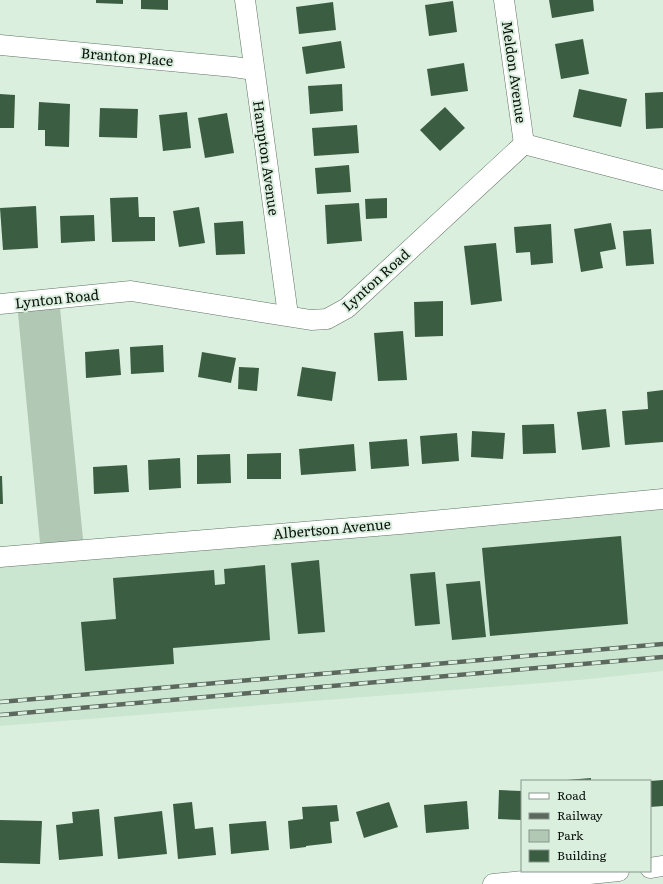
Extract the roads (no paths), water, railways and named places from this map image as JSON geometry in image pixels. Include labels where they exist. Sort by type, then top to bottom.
[{"type":"street","name":"Hampton Avenue","points":[[245,0],[288,316]]},
{"type":"street","name":"Meldon Avenue","points":[[504,0],[524,144]]},
{"type":"street","name":"Branton Place","points":[[0,45],[226,66],[254,70]]},
{"type":"street","points":[[524,144],[663,180]]},
{"type":"street","name":"Lynton Road","points":[[0,304],[131,291],[311,320],[327,319],[347,308],[524,144]]},
{"type":"street","name":"Albertson Avenue","points":[[0,557],[400,524],[663,499]]},
{"type":"street","points":[[651,868],[663,866]]},
{"type":"street","points":[[493,884],[560,881],[613,872]]},
{"type":"railway","points":[[0,702],[663,644]]},
{"type":"railway","points":[[0,715],[663,657]]}]
